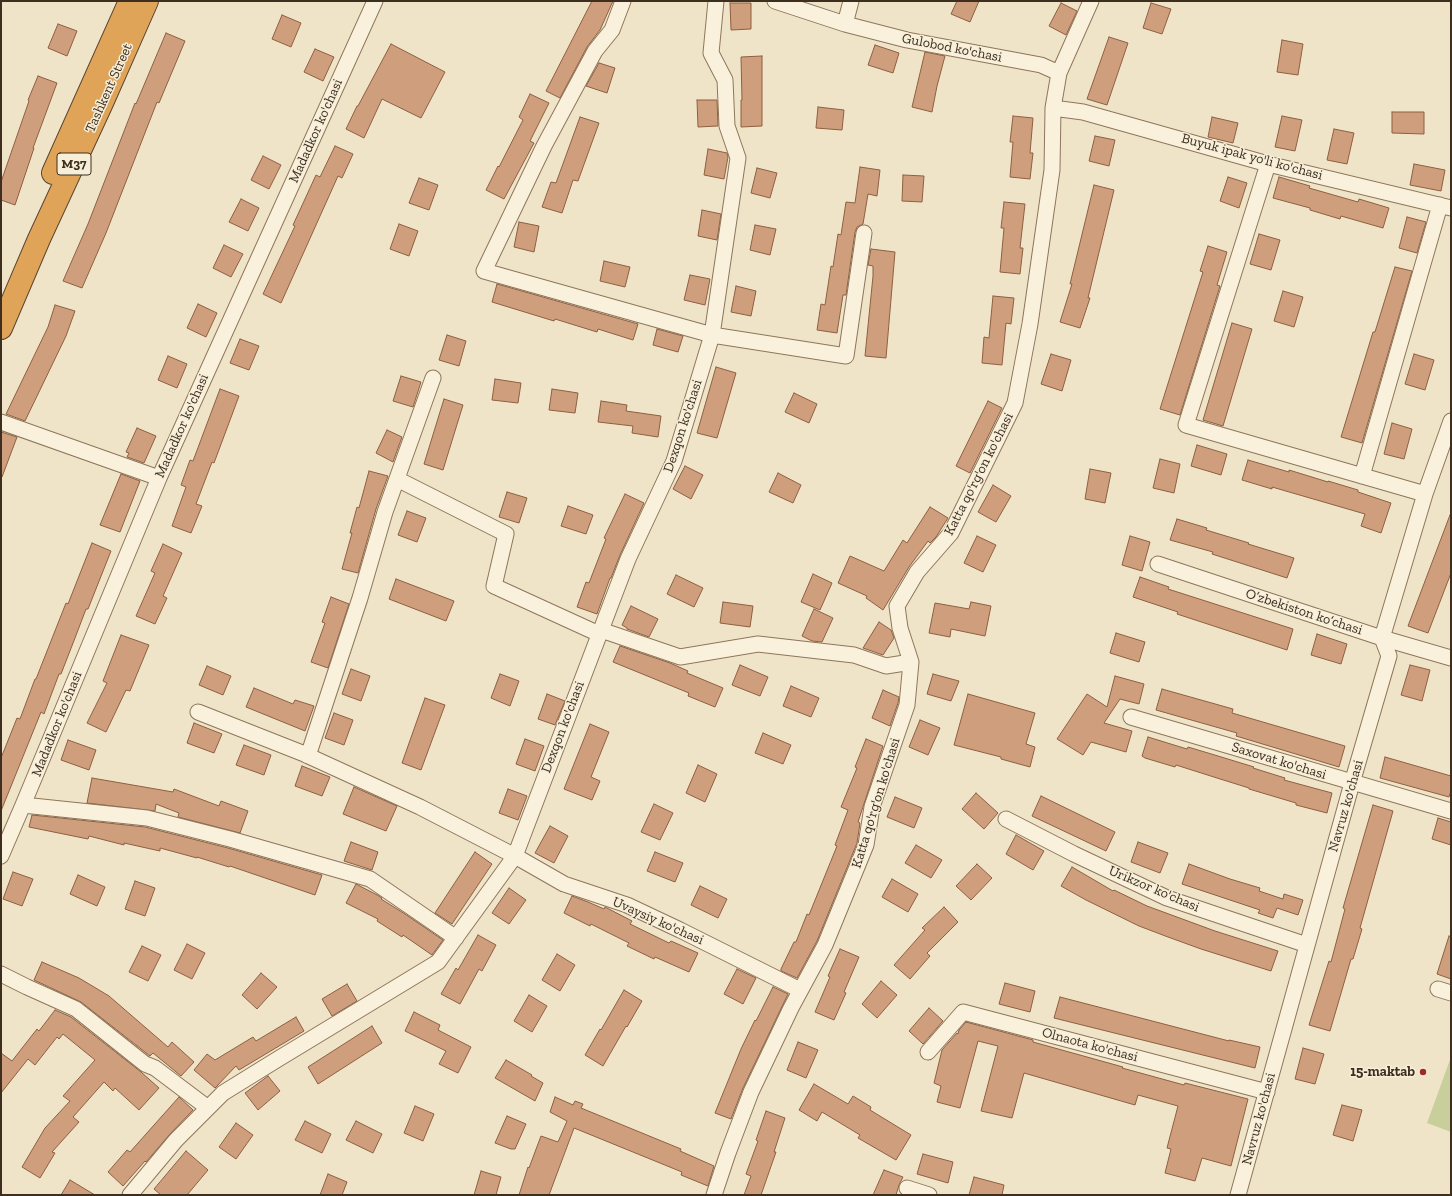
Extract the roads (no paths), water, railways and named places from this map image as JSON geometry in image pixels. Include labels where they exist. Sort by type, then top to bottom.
[{"type":"highway","name":"Tashkent Street","points":[[1,291],[130,1]]},
{"type":"highway","name":"Tashkent Street","points":[[1,328],[39,239],[147,1]]},
{"type":"street","name":"Madadkor ko'chasi","points":[[1,856],[159,478],[376,1]]},
{"type":"street","points":[[623,1],[612,30],[595,52],[544,146],[484,271],[712,335],[846,356],[864,233]]},
{"type":"street","name":"Dexqon ko'chasi","points":[[130,1195],[176,1140],[223,1094],[438,962],[514,856],[628,559],[674,461],[712,335],[738,158],[727,126],[725,80],[711,53],[716,1]]},
{"type":"street","name":"Gulobod ko'chasi","points":[[775,1],[845,24],[907,40],[1041,65],[1059,72]]},
{"type":"street","points":[[845,24],[851,1]]},
{"type":"street","points":[[1053,108],[1059,72],[1091,1]]},
{"type":"street","name":"Buyuk ipak yo'li ko'chasi","points":[[1053,108],[1083,112],[1268,164],[1446,206]]},
{"type":"street","name":"Katta qo'rg'on ko'chasi","points":[[714,1195],[751,1092],[790,1008],[825,945],[866,845],[872,807],[907,705],[911,662],[900,628],[897,606],[917,572],[951,533],[1015,403],[1030,324],[1052,170],[1053,108]]},
{"type":"street","points":[[1268,164],[1186,425],[1425,494]]},
{"type":"street","points":[[1362,476],[1446,206]]},
{"type":"street","points":[[308,756],[360,598],[385,512],[433,378]]},
{"type":"street","points":[[1382,638],[1425,494],[1451,421]]},
{"type":"street","points":[[1,422],[159,478]]},
{"type":"street","points":[[397,479],[506,534],[494,586],[600,632],[680,657],[758,644],[854,655],[886,666],[911,662]]},
{"type":"street","name":"O‘zbekiston ko‘chasi","points":[[1158,564],[1382,638],[1451,658]]},
{"type":"street","name":"Navruz ko'chasi","points":[[1238,1195],[1352,783],[1389,656],[1382,638]]},
{"type":"street","name":"Uvaysiy ko'chasi","points":[[198,712],[308,756],[420,807],[564,884],[627,905],[800,990]]},
{"type":"street","name":"Saxovat ko'chasi","points":[[1131,717],[1451,811]]},
{"type":"street","points":[[23,805],[147,818],[230,839],[370,879],[456,938]]},
{"type":"street","name":"Urikzor ko'chasi","points":[[1006,819],[1074,854],[1167,898],[1307,945]]},
{"type":"street","points":[[1,974],[76,1009],[145,1064],[155,1068],[208,1108]]},
{"type":"street","name":"Olnaota ko'chasi","points":[[928,1052],[964,1012],[1267,1092]]},
{"type":"street","points":[[907,1188],[929,1195]]},
{"type":"place","name":"15-maktab","points":[[1423,1072]]}]
